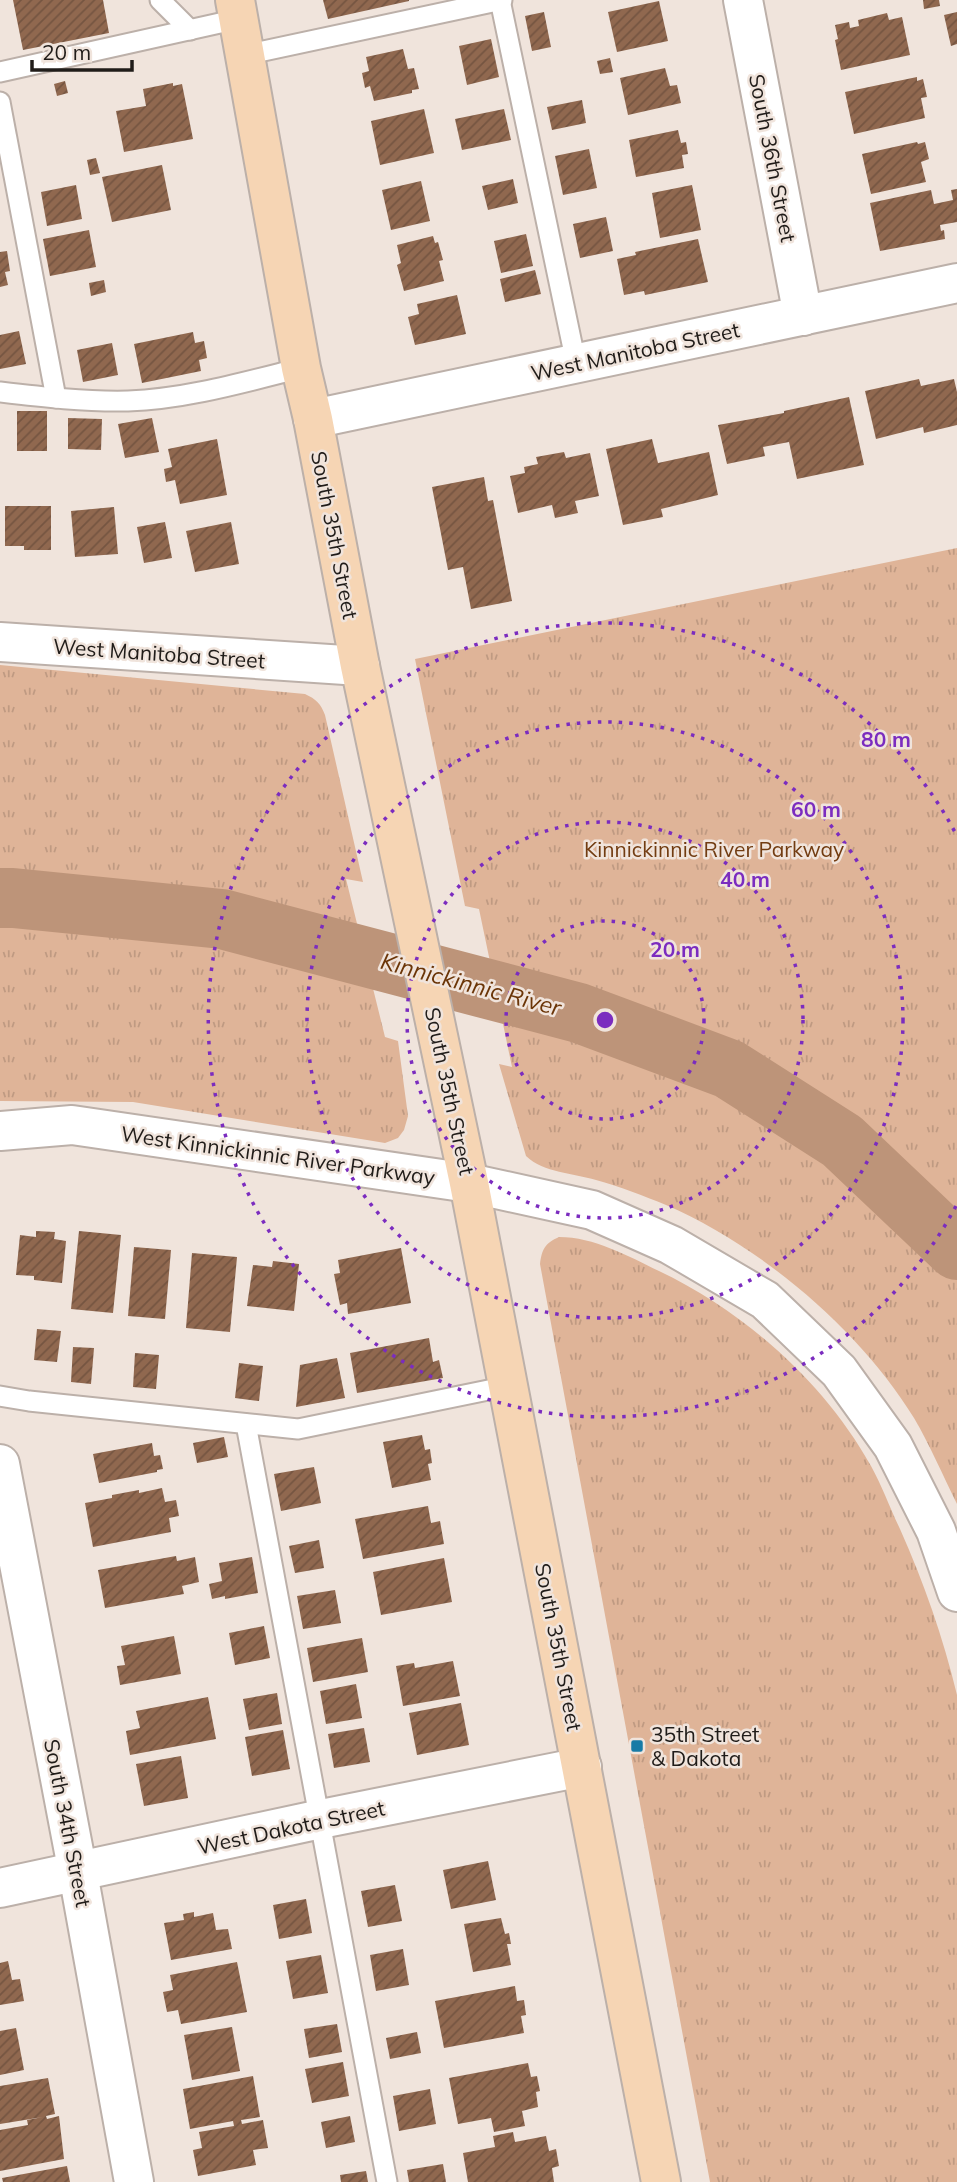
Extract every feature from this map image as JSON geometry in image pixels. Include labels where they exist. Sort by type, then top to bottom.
[{"type":"main road","name":"South 35th Street","points":[[239,25],[301,369],[360,666],[469,1183],[661,2182]]},
{"type":"street","name":"South 36th Street","points":[[743,0],[803,316]]},
{"type":"street","name":"West Manitoba Street","points":[[313,419],[957,283]]},
{"type":"street","name":"West Manitoba Street","points":[[0,642],[360,666]]},
{"type":"street","name":"West Kinnickinnic River Parkway","points":[[0,1130],[72,1125],[469,1183],[592,1210],[671,1245],[765,1300],[839,1371],[893,1446],[936,1531],[957,1591]]},
{"type":"street","name":"South 34th Street","points":[[0,1464],[134,2182]]},
{"type":"street","name":"West Dakota Street","points":[[0,1888],[321,1819],[582,1767]]},
{"type":"lane","points":[[160,0],[190,30]]},
{"type":"lane","points":[[0,72],[190,30],[501,0],[576,363]]},
{"type":"lane","points":[[0,102],[56,398]]},
{"type":"lane","points":[[0,392],[128,401],[185,395],[301,369]]},
{"type":"lane","points":[[0,1396],[298,1429],[508,1386]]},
{"type":"lane","points":[[246,1424],[387,2182]]},
{"type":"green space","name":"Kinnickinnic River Parkway","points":[[957,548],[957,1504],[920,1428],[892,1385],[837,1323],[772,1267],[702,1222],[666,1205],[605,1182],[541,1166],[526,1156],[499,1064],[512,1067],[479,909],[465,906],[415,659]]},
{"type":"green space","points":[[0,665],[305,694],[320,705],[325,715],[363,882],[346,879],[385,1037],[398,1041],[408,1116],[404,1130],[398,1138],[385,1143],[133,1102],[0,1101]]},
{"type":"green space","points":[[559,1237],[598,1244],[659,1271],[722,1307],[780,1352],[806,1378],[852,1435],[875,1474],[909,1549],[939,1631],[957,1695],[957,2182],[710,2182],[540,1264],[545,1247]]},
{"type":"building","points":[[13,0],[103,0],[109,33],[23,50]]},
{"type":"building","points":[[323,0],[409,0],[409,1],[328,19]]},
{"type":"building","points":[[923,0],[939,0],[940,6],[924,9]]},
{"type":"building","points":[[659,1],[668,41],[617,52],[608,12]]},
{"type":"building","points":[[544,12],[551,47],[532,51],[525,16]]},
{"type":"building","points":[[957,12],[957,44],[951,46],[944,15]]},
{"type":"building","points":[[887,13],[889,20],[902,17],[910,55],[841,70],[835,25],[849,22],[850,28],[859,26],[858,20]]},
{"type":"building","points":[[491,39],[499,77],[467,85],[459,46]]},
{"type":"building","points":[[403,49],[408,69],[414,68],[419,89],[374,101],[370,86],[365,88],[362,73],[369,71],[366,57]]},
{"type":"building","points":[[610,58],[613,72],[600,74],[597,61]]},
{"type":"building","points":[[665,68],[670,86],[677,85],[681,103],[628,115],[620,78]]},
{"type":"building","points":[[917,77],[917,81],[923,79],[927,97],[921,98],[925,118],[854,134],[845,92]]},
{"type":"building","points":[[65,81],[68,93],[57,96],[54,84]]},
{"type":"building","points":[[173,83],[173,86],[182,84],[193,139],[124,152],[116,111],[146,106],[143,89]]},
{"type":"building","points":[[582,100],[586,123],[552,130],[547,107]]},
{"type":"building","points":[[424,109],[434,153],[380,165],[371,121]]},
{"type":"building","points":[[504,109],[511,140],[462,150],[455,119]]},
{"type":"building","points":[[678,130],[681,143],[686,142],[688,154],[682,155],[684,168],[636,177],[629,140]]},
{"type":"building","points":[[925,142],[929,159],[921,162],[926,182],[871,194],[862,154]]},
{"type":"building","points":[[589,149],[597,188],[563,195],[555,156]]},
{"type":"building","points":[[96,158],[100,173],[90,175],[87,160]]},
{"type":"building","points":[[162,165],[171,210],[112,222],[102,177]]},
{"type":"building","points":[[513,179],[518,203],[488,210],[482,186]]},
{"type":"building","points":[[421,181],[430,221],[391,230],[382,190]]},
{"type":"building","points":[[76,185],[82,219],[47,226],[41,192]]},
{"type":"building","points":[[692,185],[701,230],[660,238],[652,193]]},
{"type":"building","points":[[957,189],[957,222],[940,225],[945,239],[880,251],[870,203],[931,190],[934,204],[953,200],[951,190]]},
{"type":"building","points":[[606,217],[613,251],[580,258],[573,224]]},
{"type":"building","points":[[89,230],[96,267],[50,276],[43,239]]},
{"type":"building","points":[[526,234],[533,266],[501,273],[494,241]]},
{"type":"building","points":[[433,236],[435,243],[438,242],[443,260],[439,261],[444,281],[404,291],[397,265],[401,263],[397,245]]},
{"type":"building","points":[[698,239],[708,282],[645,295],[644,291],[624,295],[617,259],[636,255],[635,252]]},
{"type":"building","points":[[7,251],[10,271],[5,272],[8,285],[0,287],[0,252]]},
{"type":"building","points":[[535,270],[541,294],[505,302],[500,279]]},
{"type":"building","points":[[104,280],[106,292],[91,296],[89,283]]},
{"type":"building","points":[[457,295],[466,334],[415,345],[408,317],[419,314],[417,304]]},
{"type":"building","points":[[19,331],[26,364],[0,369],[0,335]]},
{"type":"building","points":[[193,332],[195,343],[204,341],[207,358],[199,360],[201,371],[142,383],[134,344]]},
{"type":"building","points":[[112,343],[118,375],[83,382],[77,350]]},
{"type":"building","points":[[919,379],[921,386],[954,379],[957,392],[957,425],[924,433],[923,427],[876,439],[865,391]]},
{"type":"building","points":[[849,397],[864,465],[797,479],[789,442],[763,447],[765,456],[727,464],[718,425]]},
{"type":"building","points":[[17,411],[47,411],[47,451],[17,451]]},
{"type":"building","points":[[68,418],[102,419],[101,450],[68,449]]},
{"type":"building","points":[[152,418],[159,452],[125,458],[118,424]]},
{"type":"building","points":[[217,439],[227,495],[180,504],[175,480],[166,482],[164,469],[172,467],[168,449]]},
{"type":"building","points":[[652,439],[658,463],[709,452],[718,495],[661,509],[663,517],[623,525],[606,449]]},
{"type":"building","points":[[564,452],[566,458],[590,453],[599,496],[575,501],[578,513],[555,518],[552,505],[518,513],[510,476],[525,473],[524,467],[538,464],[536,457]]},
{"type":"building","points":[[484,477],[488,501],[493,500],[512,601],[471,609],[463,567],[448,570],[432,487]]},
{"type":"building","points":[[5,506],[51,506],[51,550],[24,550],[24,546],[5,546]]},
{"type":"building","points":[[114,507],[118,554],[75,557],[71,511]]},
{"type":"building","points":[[165,522],[172,558],[144,563],[137,527]]},
{"type":"building","points":[[231,522],[239,564],[195,572],[186,531]]},
{"type":"building","points":[[36,1231],[55,1232],[54,1239],[66,1241],[62,1283],[16,1275],[20,1235],[36,1237]]},
{"type":"building","points":[[79,1231],[121,1235],[113,1313],[71,1309]]},
{"type":"building","points":[[134,1247],[171,1250],[165,1319],[128,1316]]},
{"type":"building","points":[[401,1248],[411,1303],[348,1314],[347,1303],[340,1305],[334,1274],[340,1273],[338,1260]]},
{"type":"building","points":[[192,1253],[237,1257],[230,1332],[186,1328]]},
{"type":"building","points":[[273,1261],[299,1264],[294,1311],[247,1306],[253,1265],[272,1267]]},
{"type":"building","points":[[37,1329],[61,1331],[57,1362],[34,1360]]},
{"type":"building","points":[[429,1338],[433,1362],[439,1360],[443,1378],[357,1393],[350,1353]]},
{"type":"building","points":[[73,1347],[94,1348],[91,1384],[71,1382]]},
{"type":"building","points":[[135,1353],[159,1355],[156,1389],[133,1387]]},
{"type":"building","points":[[337,1358],[345,1398],[296,1407],[300,1365]]},
{"type":"building","points":[[239,1363],[263,1366],[259,1401],[235,1398]]},
{"type":"building","points":[[422,1435],[425,1450],[430,1449],[432,1463],[428,1464],[431,1480],[392,1488],[383,1442]]},
{"type":"building","points":[[224,1437],[228,1457],[197,1463],[193,1443]]},
{"type":"building","points":[[152,1443],[154,1456],[160,1455],[163,1469],[99,1483],[93,1454]]},
{"type":"building","points":[[314,1467],[321,1503],[281,1511],[274,1474]]},
{"type":"building","points":[[162,1488],[165,1502],[176,1500],[179,1516],[169,1518],[171,1532],[93,1547],[85,1503],[112,1498],[112,1495]]},
{"type":"building","points":[[428,1506],[431,1523],[440,1521],[444,1544],[363,1559],[355,1519]]},
{"type":"building","points":[[319,1540],[324,1568],[295,1573],[289,1546]]},
{"type":"building","points":[[176,1556],[177,1561],[195,1557],[199,1582],[182,1586],[184,1594],[105,1608],[98,1570]]},
{"type":"building","points":[[252,1557],[258,1593],[212,1599],[209,1584],[222,1581],[219,1563]]},
{"type":"building","points":[[444,1558],[452,1602],[381,1615],[373,1572]]},
{"type":"building","points":[[335,1590],[341,1623],[303,1629],[297,1596]]},
{"type":"building","points":[[264,1626],[270,1658],[235,1665],[229,1633]]},
{"type":"building","points":[[174,1636],[181,1674],[120,1685],[117,1666],[125,1665],[121,1646]]},
{"type":"building","points":[[362,1638],[368,1672],[313,1682],[307,1648]]},
{"type":"building","points":[[453,1661],[460,1696],[403,1706],[396,1666],[414,1663],[415,1668]]},
{"type":"building","points":[[356,1684],[362,1718],[326,1724],[320,1691]]},
{"type":"building","points":[[277,1693],[282,1724],[249,1730],[243,1699]]},
{"type":"building","points":[[208,1697],[216,1739],[130,1755],[126,1731],[140,1728],[136,1711]]},
{"type":"building","points":[[461,1703],[469,1745],[417,1755],[409,1713]]},
{"type":"building","points":[[364,1728],[370,1762],[334,1768],[328,1734]]},
{"type":"building","points":[[283,1730],[290,1769],[252,1776],[245,1737]]},
{"type":"building","points":[[181,1756],[188,1798],[144,1806],[136,1764]]},
{"type":"building","points":[[488,1861],[496,1900],[451,1909],[443,1870]]},
{"type":"building","points":[[395,1885],[402,1921],[368,1927],[361,1891]]},
{"type":"building","points":[[306,1899],[312,1933],[279,1939],[273,1905]]},
{"type":"building","points":[[194,1912],[194,1917],[213,1913],[216,1930],[228,1929],[232,1949],[171,1960],[164,1923],[184,1920],[183,1914]]},
{"type":"building","points":[[501,1918],[505,1934],[509,1933],[511,1944],[507,1944],[511,1965],[473,1972],[464,1924]]},
{"type":"building","points":[[403,1949],[409,1985],[376,1991],[370,1955]]},
{"type":"building","points":[[321,1955],[328,1993],[293,1999],[286,1961]]},
{"type":"building","points":[[8,1961],[12,1980],[20,1979],[24,2001],[0,2005],[0,1963]]},
{"type":"building","points":[[237,1962],[247,2012],[181,2024],[178,2010],[167,2012],[163,1992],[173,1990],[170,1975]]},
{"type":"building","points":[[515,1986],[517,2001],[524,2000],[526,2015],[521,2016],[524,2033],[444,2048],[435,2001]]},
{"type":"building","points":[[337,2024],[342,2052],[309,2058],[304,2029]]},
{"type":"building","points":[[232,2027],[240,2071],[192,2080],[184,2035]]},
{"type":"building","points":[[16,2028],[24,2070],[0,2075],[0,2031]]},
{"type":"building","points":[[417,2032],[421,2053],[390,2059],[386,2038]]},
{"type":"building","points":[[343,2062],[349,2096],[312,2103],[305,2069]]},
{"type":"building","points":[[528,2063],[531,2077],[537,2076],[540,2091],[536,2092],[538,2107],[522,2111],[525,2126],[494,2132],[491,2118],[458,2124],[449,2078]]},
{"type":"building","points":[[253,2076],[260,2117],[241,2120],[242,2124],[263,2120],[268,2148],[253,2150],[256,2165],[198,2176],[193,2150],[202,2148],[199,2132],[234,2126],[233,2121],[190,2129],[183,2089]]},
{"type":"building","points":[[48,2078],[55,2114],[46,2116],[47,2119],[59,2116],[64,2159],[0,2171],[0,2130],[28,2125],[27,2120],[43,2117],[0,2124],[0,2086]]},
{"type":"building","points":[[430,2089],[436,2124],[399,2131],[393,2096]]},
{"type":"building","points":[[350,2116],[355,2142],[326,2148],[321,2122]]},
{"type":"building","points":[[513,2132],[515,2142],[546,2136],[549,2151],[556,2149],[559,2166],[552,2168],[554,2182],[468,2182],[463,2153],[495,2147],[493,2136]]},
{"type":"building","points":[[443,2164],[446,2182],[409,2182],[407,2170]]},
{"type":"building","points":[[67,2166],[70,2182],[3,2182],[2,2178]]},
{"type":"building","points":[[366,2171],[368,2182],[341,2182],[340,2175]]},
{"type":"waterway","name":"Kinnickinnic River","points":[[0,898],[222,919],[579,1013],[729,1069],[842,1141],[957,1250]]},
{"type":"place","name":"35th Street & Dakota","points":[[637,1746]]}]
